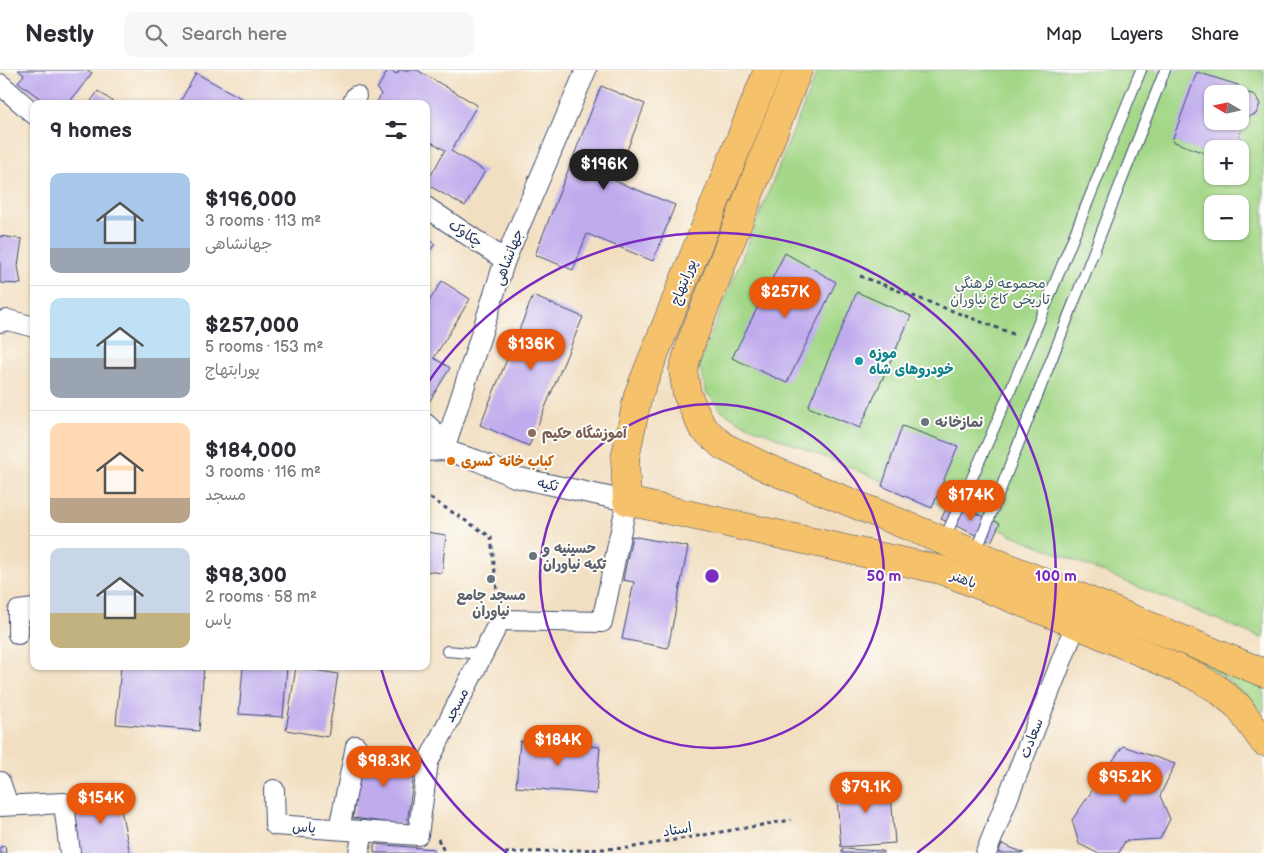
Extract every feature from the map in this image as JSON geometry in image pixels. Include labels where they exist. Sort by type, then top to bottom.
[{"type":"main road","name":"پورابتهاج","points":[[626,501],[625,459],[638,395],[768,70]]},
{"type":"main road","name":"باهنر","points":[[798,70],[692,340],[683,370],[687,394],[702,427],[723,446],[767,468],[1263,673]]},
{"type":"main road","name":"باهنر","points":[[626,501],[941,570],[1076,624],[1193,675],[1216,688],[1238,706],[1264,742]]},
{"type":"main road","points":[[1238,706],[1264,725]]},
{"type":"street","name":"جهانشاهی","points":[[439,448],[505,260],[586,70]]},
{"type":"street","points":[[0,84],[30,110]]},
{"type":"street","name":"چکاوک","points":[[430,210],[505,260]]},
{"type":"street","points":[[0,322],[8,320],[30,326]]},
{"type":"street","points":[[430,431],[439,448]]},
{"type":"street","name":"تکیه","points":[[439,448],[476,460],[515,477],[626,501]]},
{"type":"street","points":[[500,620],[602,622],[626,501]]},
{"type":"street","points":[[18,634],[18,611],[30,609]]},
{"type":"street","name":"مسجد","points":[[363,831],[418,835],[428,762],[500,620]]},
{"type":"street","name":"سعادت","points":[[986,853],[1076,624]]},
{"type":"street","points":[[339,829],[356,746]]},
{"type":"street","points":[[0,782],[4,805],[64,803],[70,853]]},
{"type":"street","name":"یاس","points":[[274,790],[275,825],[363,831]]},
{"type":"street","points":[[359,853],[363,831]]},
{"type":"lane","points":[[944,540],[1031,340],[1141,70]]},
{"type":"lane","points":[[976,553],[1013,463],[1101,231],[1165,70]]},
{"type":"lane","points":[[447,651],[482,654]]},
{"type":"path","points":[[860,276],[1031,340]]},
{"type":"path","points":[[430,498],[491,537],[500,620]]},
{"type":"path","name":"استاد","points":[[505,853],[628,848],[791,820]]},
{"type":"green space","name":"مجموعه فرهنگی تاریخی کاخ نیاوران","points":[[818,70],[1264,70],[1264,639],[742,423],[722,411],[706,392],[699,364]]},
{"type":"green space","points":[[1189,654],[1264,687],[1264,712],[1225,678]]},
{"type":"building","points":[[18,70],[88,70],[92,73],[71,100],[42,100],[18,82],[24,75]]},
{"type":"building","points":[[388,70],[397,74],[399,70],[417,70],[477,105],[451,151],[485,171],[465,206],[430,186],[430,177],[445,150],[431,142],[430,144],[430,100],[378,100],[381,94],[377,89]]},
{"type":"building","points":[[1197,72],[1238,85],[1204,85],[1204,130],[1241,130],[1239,136],[1242,140],[1204,140],[1204,153],[1172,141]]},
{"type":"building","points":[[196,73],[244,100],[181,100]]},
{"type":"building","points":[[601,86],[645,104],[615,181],[675,205],[653,261],[587,234],[573,270],[535,255]]},
{"type":"building","points":[[98,91],[110,100],[92,100]]},
{"type":"building","points":[[1249,93],[1255,95],[1260,104],[1256,114],[1249,117]]},
{"type":"building","points":[[0,236],[22,239],[18,266],[21,284],[0,283]]},
{"type":"building","points":[[430,241],[435,244],[430,251]]},
{"type":"building","points":[[785,253],[836,282],[787,383],[732,358]]},
{"type":"building","points":[[442,281],[470,299],[434,358],[450,368],[430,400],[430,300]]},
{"type":"building","name":"موزه خودروهای شاه","points":[[857,292],[911,316],[860,428],[808,407]]},
{"type":"building","points":[[533,296],[583,317],[529,446],[480,425]]},
{"type":"building","points":[[902,426],[958,446],[932,508],[882,486]]},
{"type":"building","points":[[949,503],[1000,523],[991,542],[941,519]]},
{"type":"building","points":[[430,533],[446,535],[442,573],[430,572]]},
{"type":"building","points":[[632,536],[688,547],[668,648],[622,639],[634,582],[623,580]]},
{"type":"building","points":[[121,670],[204,670],[199,731],[116,724]]},
{"type":"building","points":[[243,670],[287,670],[283,717],[239,714]]},
{"type":"building","points":[[296,670],[314,670],[338,674],[328,737],[286,730]]},
{"type":"building","points":[[520,741],[600,747],[596,794],[516,787]]},
{"type":"building","points":[[1123,746],[1175,764],[1160,796],[1170,819],[1160,839],[1125,841],[1119,853],[1097,853],[1079,844],[1072,820]]},
{"type":"building","points":[[362,750],[416,757],[407,825],[353,818]]},
{"type":"building","points":[[890,782],[895,843],[841,847],[836,786]]},
{"type":"building","points":[[117,791],[130,853],[80,853],[74,799]]},
{"type":"building","points":[[374,844],[434,849],[434,853],[374,853]]},
{"type":"building","points":[[1002,844],[1024,853],[998,853]]},
{"type":"building","points":[[5,846],[6,853],[0,853],[0,847]]},
{"type":"building","points":[[842,849],[883,851],[883,853],[842,853]]},
{"type":"place","name":"موزه خودروهای شاه","points":[[859,361]]},
{"type":"place","name":"نمازخانه","points":[[925,422]]},
{"type":"place","name":"آموزشگاه حکیم","points":[[532,433]]},
{"type":"place","name":"کباب خانه کسری","points":[[451,461]]},
{"type":"place","name":"حسینیه و تکیه نیاوران","points":[[533,556]]},
{"type":"place","name":"مسجد جامع نیاوران","points":[[491,579]]}]
